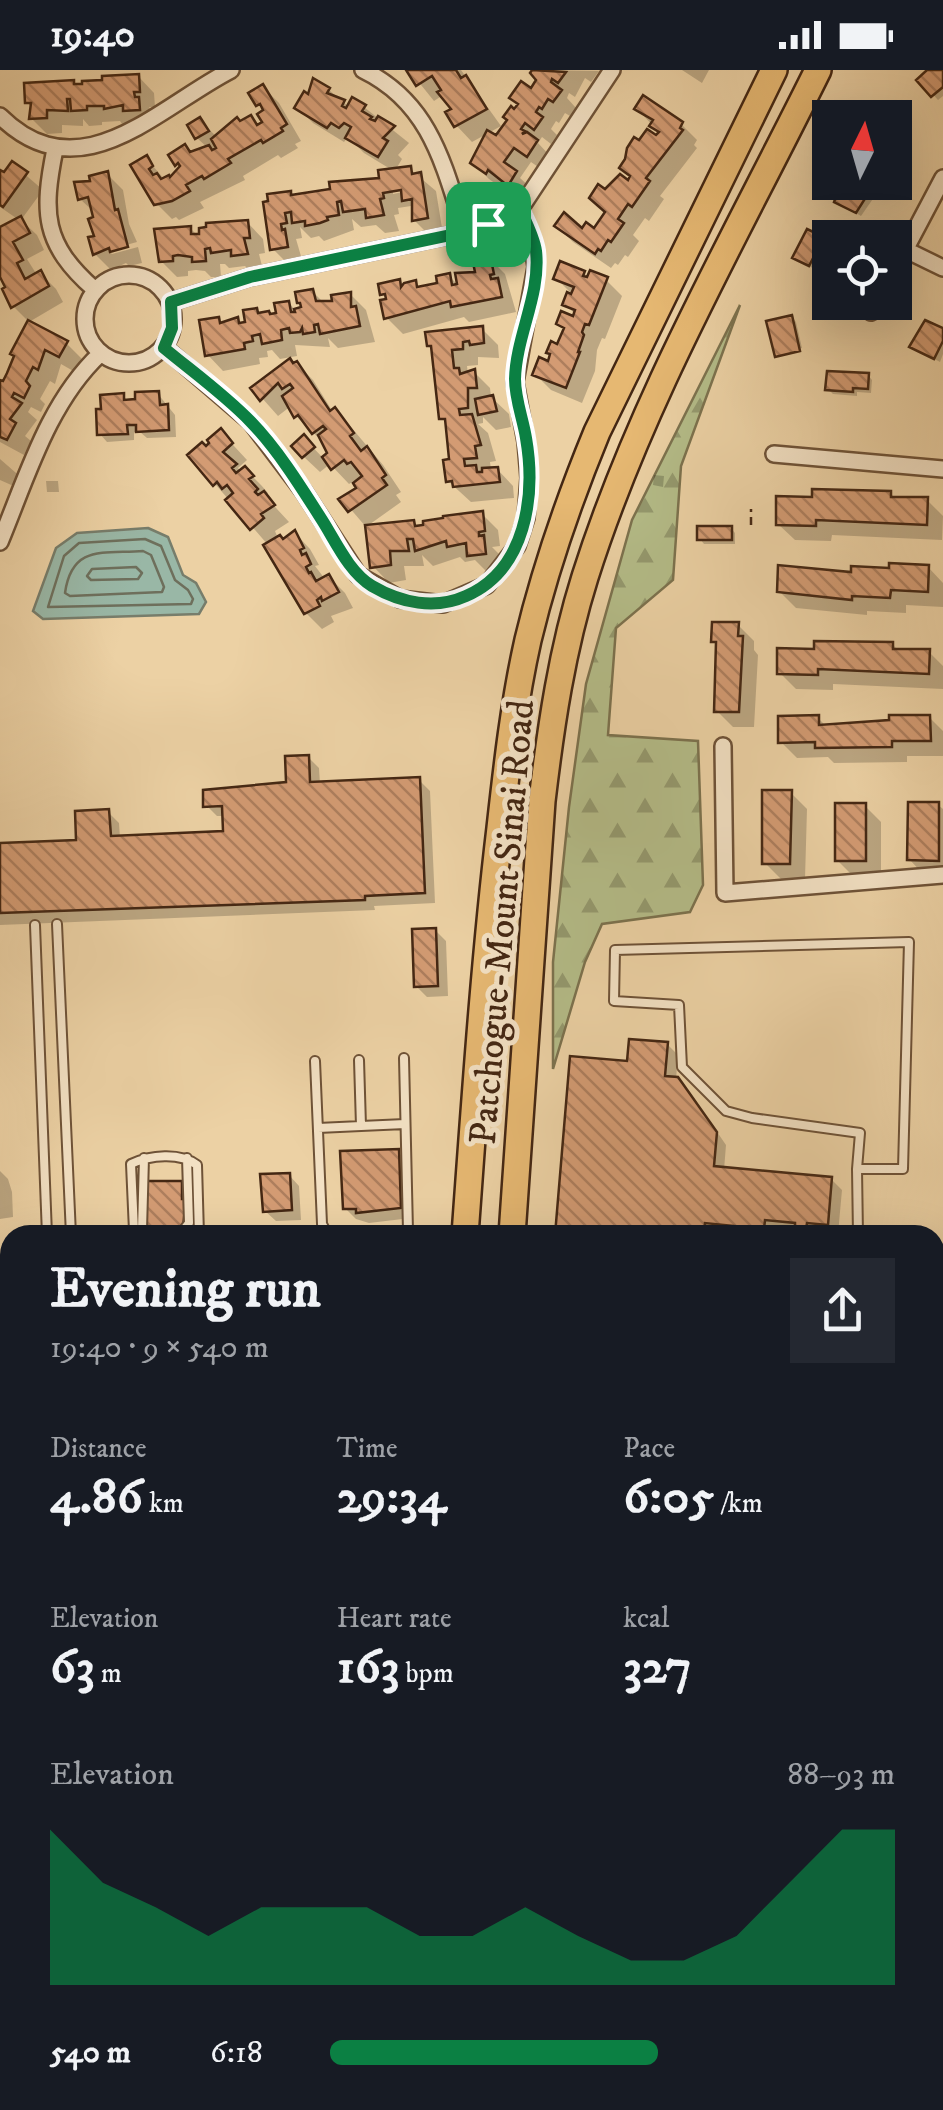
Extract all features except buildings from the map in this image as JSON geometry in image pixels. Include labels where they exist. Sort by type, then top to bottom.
[{"type":"highway","name":"Patchogue-Mount Sinai Road","points":[[466,1225],[490,912],[509,748],[541,590],[596,432],[774,70]]},
{"type":"highway","name":"Patchogue-Mount Sinai Road","points":[[513,1225],[542,802],[570,631],[602,526],[647,416],[818,70]]},
{"type":"street","points":[[0,116],[23,137],[54,148],[90,146],[147,124],[231,70]]},
{"type":"street","points":[[363,70],[393,88],[411,106],[438,145],[465,232]]},
{"type":"street","points":[[171,302],[250,277],[465,232],[520,209],[612,70]]},
{"type":"street","points":[[54,148],[48,206],[55,244],[62,258],[94,289]]},
{"type":"street","points":[[912,238],[943,178]]},
{"type":"street","points":[[164,348],[251,422],[304,492],[358,575],[372,586],[418,603],[443,604],[464,597],[487,585],[504,566],[517,546],[526,518],[529,478],[515,382],[536,251],[520,209]]},
{"type":"street","points":[[912,253],[943,268]]},
{"type":"street","points":[[119,276],[140,276],[165,292],[171,302],[172,328],[164,348],[138,361],[100,354],[85,325],[85,305],[94,289],[119,276]]},
{"type":"street","points":[[0,542],[57,407],[100,354]]},
{"type":"street","points":[[774,454],[943,469]]},
{"type":"street","points":[[722,746],[725,892],[943,876]]},
{"type":"lane","points":[[57,924],[70,1225]]},
{"type":"lane","points":[[35,925],[47,1225]]},
{"type":"lane","points":[[856,1169],[903,1169],[909,942],[615,950],[614,1002],[679,1005],[682,1067],[726,1112],[860,1134],[856,1169],[858,1225]]},
{"type":"lane","points":[[404,1058],[408,1225]]},
{"type":"lane","points":[[359,1060],[362,1126]]},
{"type":"lane","points":[[316,1062],[323,1225]]},
{"type":"lane","points":[[318,1128],[405,1124]]},
{"type":"lane","points":[[142,1225],[144,1158]]},
{"type":"lane","points":[[134,1225],[132,1164],[144,1158],[187,1158],[197,1165],[198,1225]]},
{"type":"lane","points":[[187,1158],[187,1225]]},
{"type":"path","points":[[751,525],[752,509]]},
{"type":"green space","points":[[740,305],[681,466],[673,580],[616,628],[608,735],[698,741],[703,885],[690,912],[602,924],[585,962],[553,1069],[553,962],[586,684],[632,520]]},
{"type":"water","points":[[148,528],[168,537],[183,575],[196,583],[206,602],[199,614],[43,619],[33,611],[56,548],[77,533]]},
{"type":"route","points":[[520,209],[536,251],[515,382],[529,478],[526,518],[517,546],[487,585],[443,604],[418,603],[372,586],[358,575],[304,492],[251,422],[164,348],[172,328],[171,302],[250,277],[420,243],[488,224],[520,209]]}]
